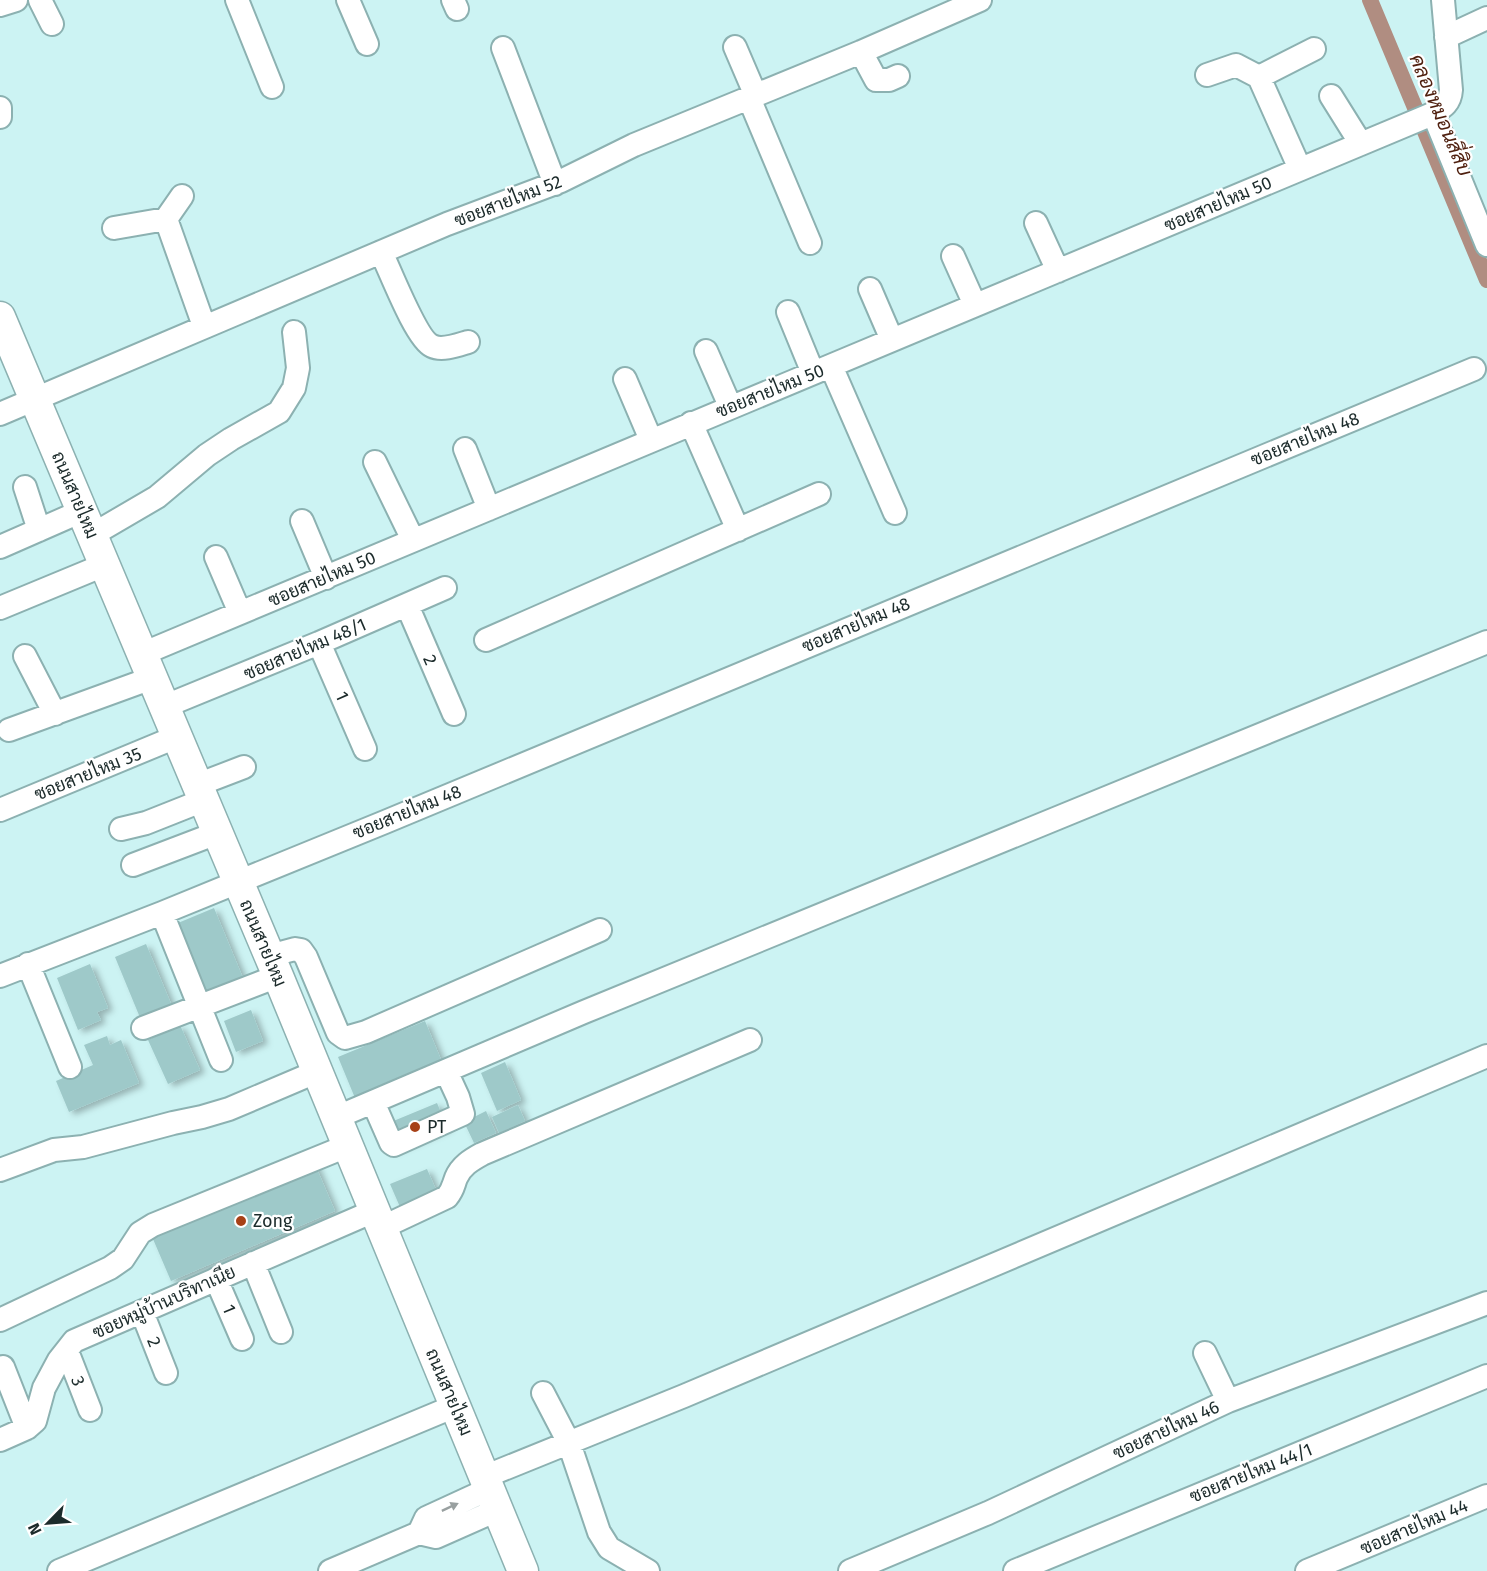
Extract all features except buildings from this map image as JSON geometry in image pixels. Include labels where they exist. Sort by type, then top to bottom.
[{"type":"main road","name":"ถนนสายไหม","points":[[0,317],[238,882],[523,1571]]},
{"type":"street","points":[[0,5],[16,0]]},
{"type":"street","points":[[40,0],[52,24]]},
{"type":"street","points":[[237,0],[272,87]]},
{"type":"street","points":[[348,0],[367,44]]},
{"type":"street","name":"ซอยสายไหม 52","points":[[0,414],[381,252],[555,184],[634,145],[861,52],[980,0]]},
{"type":"street","points":[[1443,0],[1451,90],[1450,99],[1446,105],[1431,114],[1487,245]]},
{"type":"street","points":[[1446,37],[1487,18]]},
{"type":"street","points":[[735,47],[752,97],[810,243]]},
{"type":"street","points":[[503,48],[555,184]]},
{"type":"street","points":[[1259,77],[1314,49]]},
{"type":"street","points":[[861,52],[876,80],[889,80],[898,76]]},
{"type":"street","points":[[1207,75],[1236,65],[1259,77],[1300,169]]},
{"type":"street","points":[[1331,96],[1361,144]]},
{"type":"street","points":[[0,108],[0,117]]},
{"type":"street","name":"ซอยสายไหม 50","points":[[9,730],[55,714],[147,666],[240,613],[1431,114]]},
{"type":"street","points":[[114,228],[166,219],[182,196]]},
{"type":"street","points":[[166,219],[204,326]]},
{"type":"street","points":[[1036,223],[1058,271]]},
{"type":"street","points":[[381,252],[416,328],[426,343],[434,348],[444,348],[468,342]]},
{"type":"street","points":[[953,256],[975,305]]},
{"type":"street","points":[[870,289],[892,340]]},
{"type":"street","points":[[788,312],[822,370],[895,513]]},
{"type":"street","points":[[0,547],[39,530],[87,523],[157,497],[207,455],[279,412],[294,388],[298,368],[294,332]]},
{"type":"street","points":[[706,351],[730,406]]},
{"type":"street","name":"ซอยสายไหม 48","points":[[0,976],[238,882],[1474,369]]},
{"type":"street","points":[[625,379],[651,440]]},
{"type":"street","points":[[691,423],[738,530]]},
{"type":"street","points":[[465,449],[489,509]]},
{"type":"street","points":[[375,462],[413,540]]},
{"type":"street","points":[[25,487],[39,530]]},
{"type":"street","points":[[486,640],[819,494]]},
{"type":"street","points":[[302,521],[326,578]]},
{"type":"street","points":[[216,557],[240,613]]},
{"type":"street","points":[[0,608],[104,565]]},
{"type":"street","name":"ซอยสายไหม 48/1","points":[[163,707],[445,588]]},
{"type":"street","name":"2","points":[[407,605],[454,714]]},
{"type":"street","points":[[335,1118],[1487,642]]},
{"type":"street","name":"1","points":[[319,643],[365,749]]},
{"type":"street","points":[[26,656],[55,714]]},
{"type":"street","name":"ซอยสายไหม 35","points":[[0,810],[176,737]]},
{"type":"street","points":[[121,829],[146,823],[244,767]]},
{"type":"street","points":[[133,865],[217,832]]},
{"type":"street","points":[[162,913],[221,1060]]},
{"type":"street","points":[[143,1028],[200,1007],[273,966],[295,949],[301,950],[306,957],[338,1033],[345,1038],[366,1032],[600,930]]},
{"type":"street","points":[[28,964],[70,1067]]},
{"type":"street","name":"ซอยหมู่บ้านบริทาเนีย","points":[[27,1428],[35,1421],[44,1388],[74,1341],[253,1263],[447,1197],[453,1191],[461,1168],[482,1154],[750,1040]]},
{"type":"street","points":[[330,1571],[419,1533],[436,1537],[490,1492],[569,1443],[1487,1056]]},
{"type":"street","points":[[373,1102],[391,1143],[394,1145],[463,1114],[446,1071]]},
{"type":"street","points":[[0,1170],[54,1150],[83,1147],[202,1117],[316,1072]]},
{"type":"street","points":[[0,1320],[110,1268],[123,1259],[140,1233],[153,1225],[347,1146]]},
{"type":"street","points":[[253,1263],[281,1332]]},
{"type":"street","name":"1","points":[[216,1279],[242,1339]]},
{"type":"street","name":"ซอยสายไหม 46","points":[[850,1571],[988,1513],[1228,1401],[1487,1303]]},
{"type":"street","name":"2","points":[[142,1312],[166,1373]]},
{"type":"street","name":"3","points":[[67,1351],[90,1410]]},
{"type":"street","points":[[1205,1353],[1228,1401]]},
{"type":"street","points":[[0,1440],[27,1428],[3,1367]]},
{"type":"street","name":"ซอยสายไหม 44/1","points":[[1015,1571],[1487,1376]]},
{"type":"street","points":[[543,1393],[569,1443],[599,1532],[609,1548],[648,1571]]},
{"type":"street","points":[[59,1571],[455,1406]]},
{"type":"street","name":"ซอยสายไหม 44","points":[[1307,1571],[1487,1496]]},
{"type":"waterway","name":"คลองหมอนสี่สิบ","points":[[1370,0],[1487,280]]},
{"type":"place","name":"PT","points":[[415,1127]]},
{"type":"place","name":"Zong","points":[[241,1221]]}]
